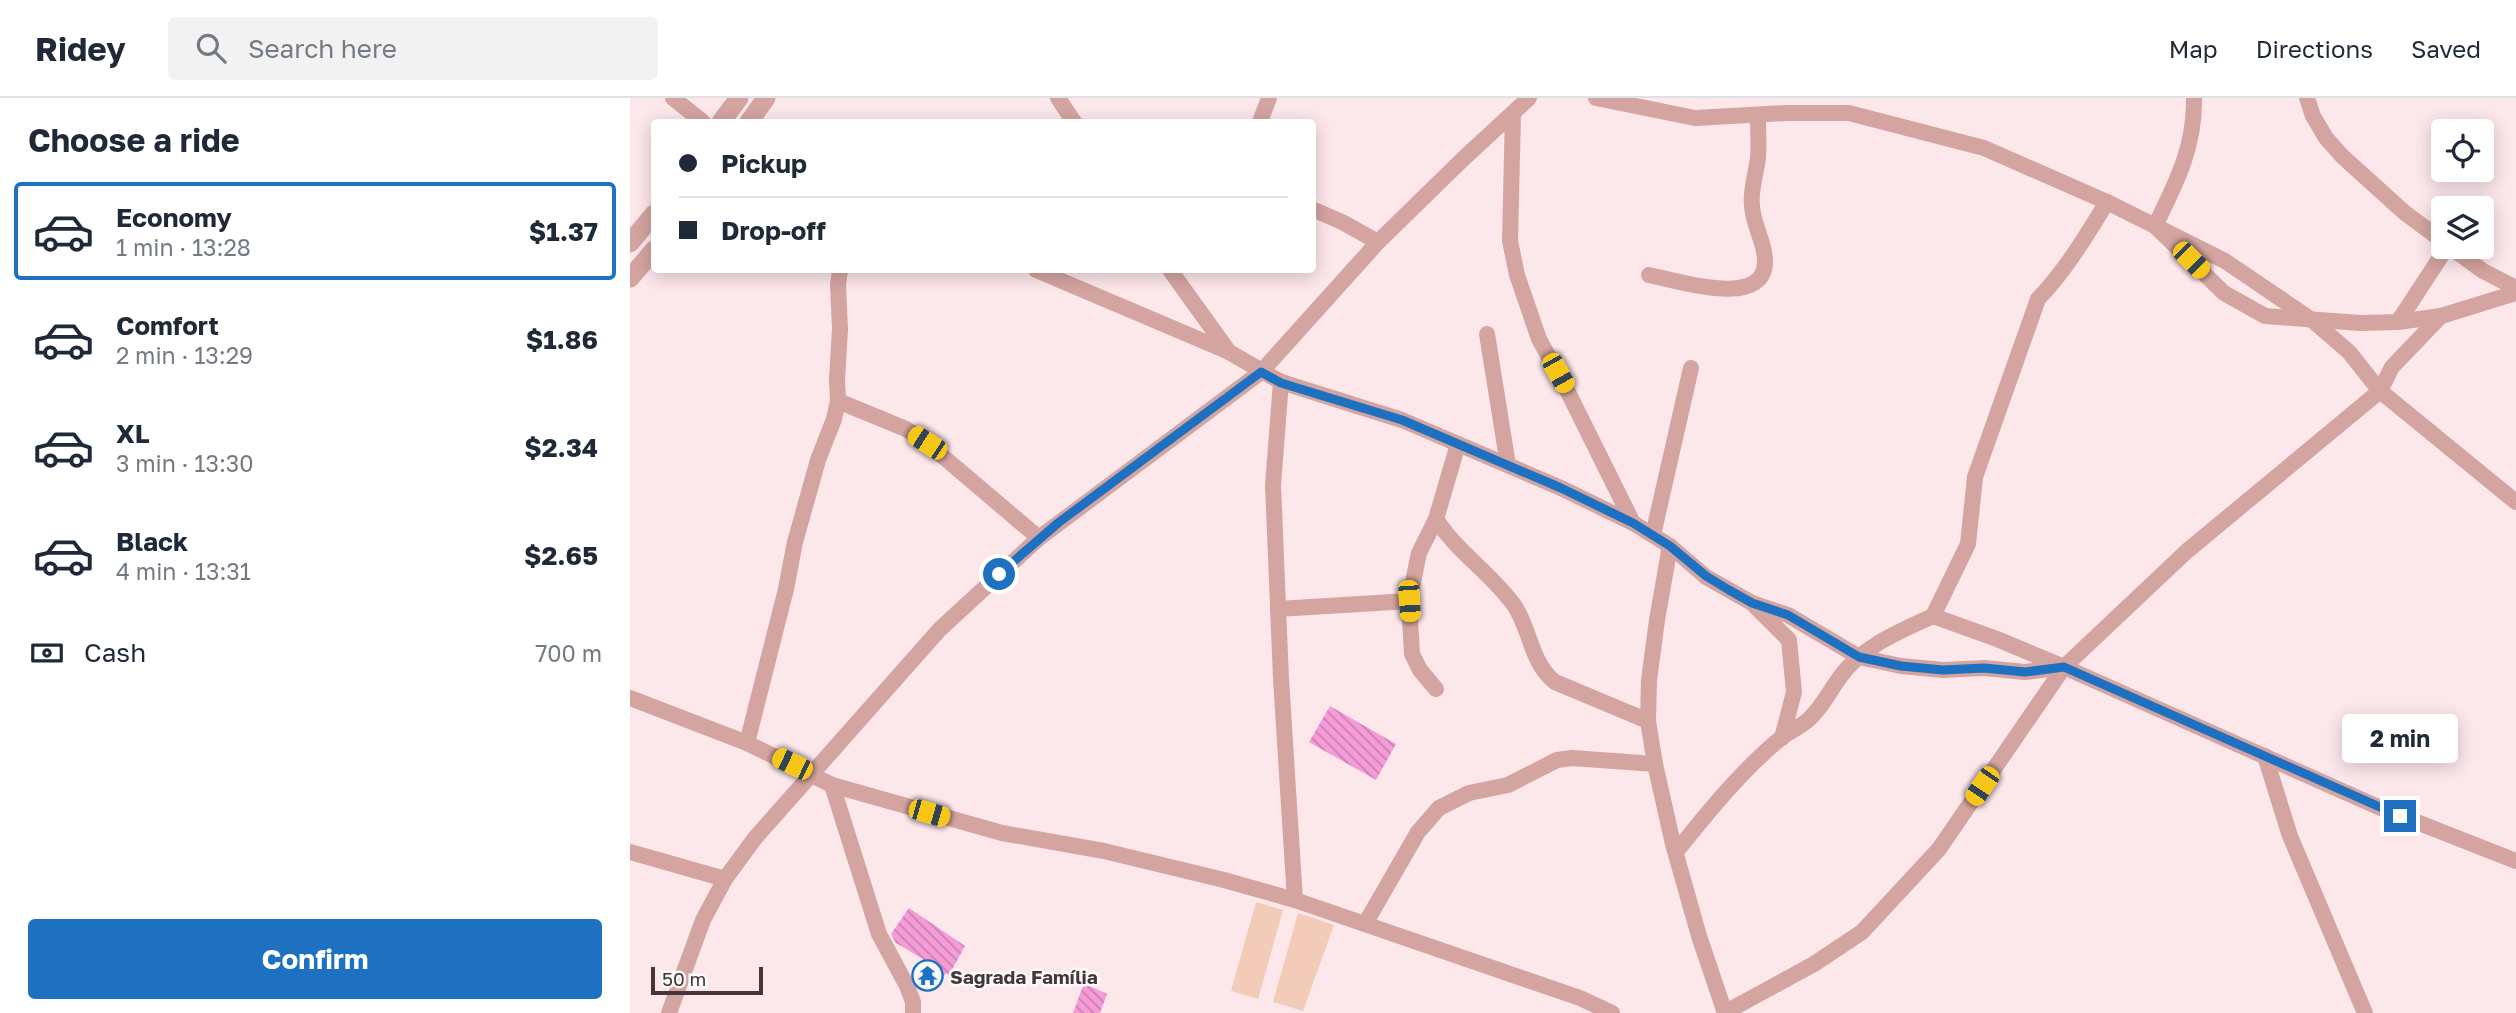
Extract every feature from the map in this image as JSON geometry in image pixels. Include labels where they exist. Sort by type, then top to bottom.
[{"type":"street","points":[[673,98],[699,119]]},
{"type":"street","points":[[723,119],[738,98]]},
{"type":"street","points":[[751,119],[766,98]]},
{"type":"street","points":[[1058,98],[1072,119]]},
{"type":"street","points":[[1260,119],[1269,98]]},
{"type":"street","points":[[669,1013],[703,920],[725,879],[755,838],[940,629],[1039,538],[1261,372],[1378,242],[1529,98]]},
{"type":"street","points":[[1596,98],[1695,118],[1759,115],[1787,105],[1849,113],[1916,128],[1984,148],[2107,202],[2225,261],[2312,320],[2349,352],[2380,391],[2516,502]]},
{"type":"street","points":[[2155,226],[2186,162],[2194,120],[2194,98]]},
{"type":"street","points":[[2307,98],[2313,116],[2326,138],[2342,156],[2405,213],[2431,232]]},
{"type":"street","points":[[1513,113],[1510,241],[1517,275],[1539,339],[1633,523]]},
{"type":"street","points":[[1649,275],[1728,290],[1744,288],[1757,280],[1763,271],[1765,259],[1751,205],[1758,155],[1759,115]]},
{"type":"street","points":[[1676,852],[1726,790],[1782,738],[1807,721],[1825,702],[1840,676],[1859,657],[1893,634],[1933,617],[1968,544],[1975,477],[2038,299],[2058,278],[2107,202]]},
{"type":"street","points":[[1316,211],[1378,242]]},
{"type":"street","points":[[630,243],[651,218]]},
{"type":"street","points":[[2155,226],[2224,293],[2266,316],[2360,323],[2398,322],[2441,316],[2516,293]]},
{"type":"street","points":[[630,278],[651,254]]},
{"type":"street","points":[[2398,322],[2440,259]]},
{"type":"street","points":[[2466,259],[2516,288]]},
{"type":"street","points":[[2483,271],[2498,299]]},
{"type":"street","points":[[747,743],[818,460],[835,419],[838,401],[840,273]]},
{"type":"street","points":[[1043,273],[1229,352],[1281,383],[1402,420],[1633,523],[1670,546],[1706,576],[1752,603],[1788,615],[1859,657],[1901,666],[1943,670],[1984,668],[2025,672],[2064,667]]},
{"type":"street","points":[[1179,274],[1229,352]]},
{"type":"street","points":[[1670,546],[1649,680],[1647,721],[1676,852],[1724,1013],[1814,964],[1862,932],[1939,849],[2064,667],[2187,551],[2380,391],[2392,367],[2441,316]]},
{"type":"street","points":[[1487,334],[1508,465]]},
{"type":"street","points":[[1653,535],[1691,368]]},
{"type":"street","points":[[1281,383],[1273,485],[1295,900]]},
{"type":"street","points":[[838,401],[906,429],[927,443],[1039,538]]},
{"type":"street","points":[[1436,689],[1420,670],[1412,654],[1409,601],[1419,553],[1436,519],[1458,444]]},
{"type":"street","points":[[1436,519],[1447,536],[1514,605],[1543,673],[1555,682],[1647,721]]},
{"type":"street","points":[[1278,609],[1409,601]]},
{"type":"street","points":[[1752,603],[1789,640],[1794,692],[1782,738]]},
{"type":"street","points":[[1933,617],[2064,667],[2376,806],[2516,861]]},
{"type":"street","points":[[630,698],[747,743],[832,785],[1002,833],[1104,851],[1295,900],[1580,998],[1612,1013]]},
{"type":"street","points":[[2264,756],[2290,836],[2365,1013]]},
{"type":"street","points":[[1365,924],[1418,832],[1439,808],[1469,793],[1508,785],[1557,760],[1572,758],[1655,764]]},
{"type":"street","points":[[832,785],[879,934],[907,986],[913,1002],[913,1013]]},
{"type":"street","points":[[630,852],[725,879]]},
{"type":"shaded area","points":[[1256,902],[1283,910],[1258,999],[1231,991]]},
{"type":"shaded area","points":[[1298,913],[1334,925],[1303,1011],[1273,1002]]},
{"type":"building","points":[[1330,706],[1396,744],[1376,780],[1309,742]]},
{"type":"building","points":[[909,908],[965,946],[949,975],[946,973],[933,991],[912,973],[923,959],[896,943],[891,934]]},
{"type":"building","points":[[1084,983],[1107,994],[1100,1013],[1073,1013]]},
{"type":"place","name":"Sagrada Família","points":[[927,976]]},
{"type":"route","points":[[999,574],[1058,523],[1261,372],[1281,383],[1402,420],[1561,488],[1633,523],[1670,546],[1706,576],[1729,590],[1752,603],[1788,615],[1859,657],[1901,666],[1943,670],[1984,668],[2025,672],[2064,667],[2400,816]]}]
